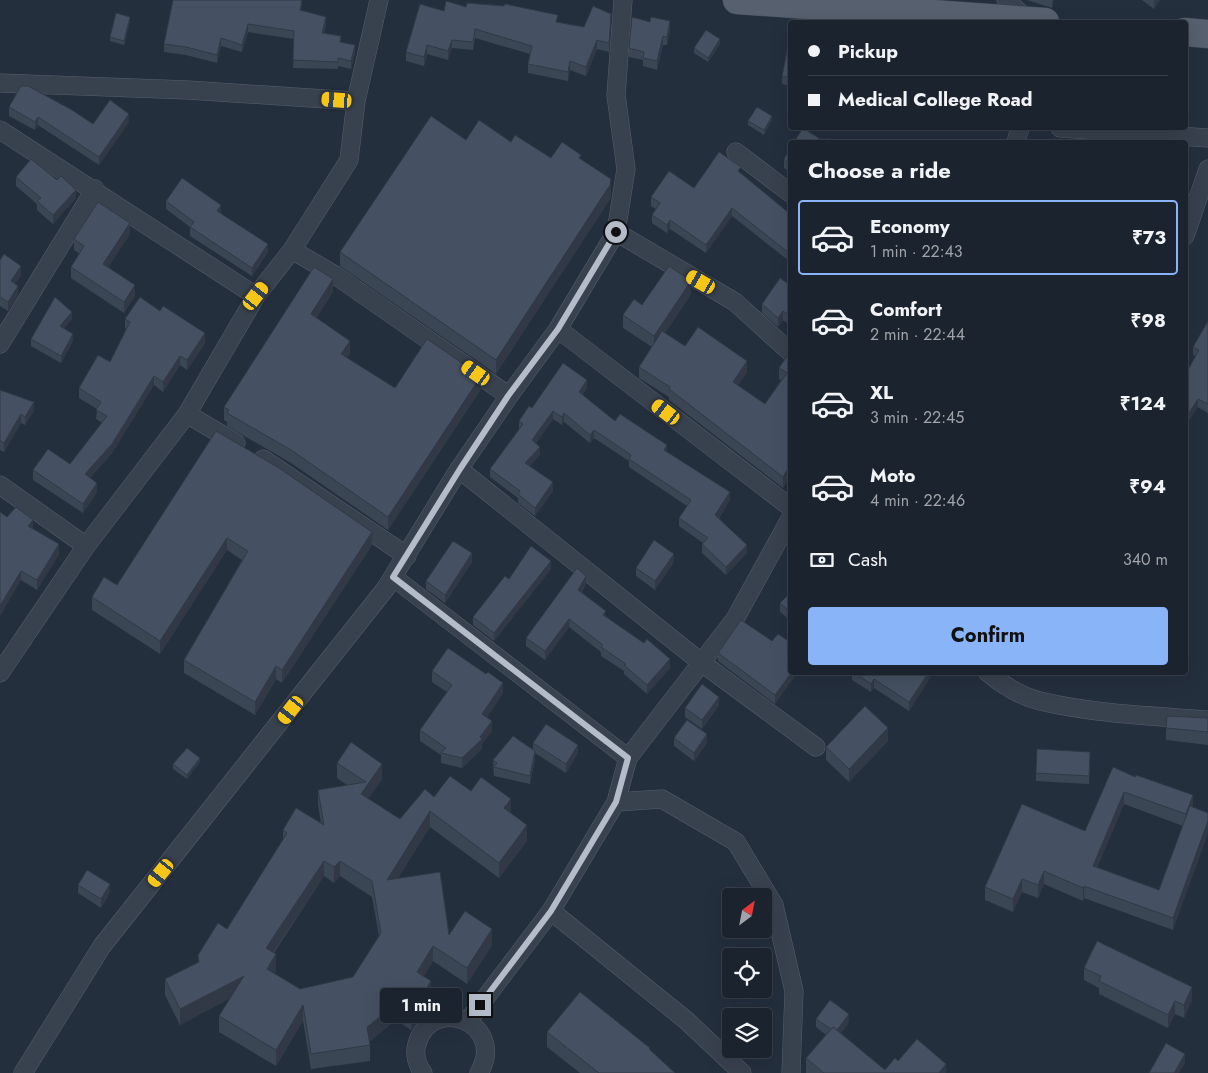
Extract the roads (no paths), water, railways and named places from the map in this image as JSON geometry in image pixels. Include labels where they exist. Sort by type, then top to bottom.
[{"type":"main road","points":[[737,0],[1008,20]]},
{"type":"main road","points":[[1188,32],[1208,34]]},
{"type":"street","points":[[3,662],[86,546],[187,414],[256,296],[292,250],[349,160],[356,101],[379,0]]},
{"type":"street","points":[[22,1073],[102,946],[267,740],[393,577],[508,396],[558,329],[616,232],[626,169],[616,95],[623,0]]},
{"type":"street","points":[[1006,0],[1032,20]]},
{"type":"street","points":[[0,83],[188,90],[356,101]]},
{"type":"street","points":[[0,130],[94,189],[256,296]]},
{"type":"street","points":[[1090,130],[1208,138]]},
{"type":"street","points":[[736,152],[788,191]]},
{"type":"street","points":[[1188,227],[1208,169]]},
{"type":"street","points":[[2,334],[94,189]]},
{"type":"street","points":[[616,232],[735,302],[788,350]]},
{"type":"street","points":[[292,250],[335,276],[508,396]]},
{"type":"street","points":[[558,329],[788,506]]},
{"type":"street","points":[[187,414],[285,472],[407,556]]},
{"type":"street","points":[[460,469],[702,663],[816,747]]},
{"type":"street","points":[[0,484],[86,546]]},
{"type":"street","points":[[468,1021],[551,911],[616,802],[628,758],[735,618],[788,523]]},
{"type":"street","points":[[393,577],[628,758]]},
{"type":"street","points":[[990,675],[997,681],[1039,701],[1131,715],[1208,720]]},
{"type":"street","points":[[616,802],[662,799],[736,842],[774,905],[794,991],[791,1073]]},
{"type":"street","points":[[551,911],[687,1021],[742,1073]]},
{"type":"street","points":[[423,1073],[417,1058],[416,1048],[424,1030],[440,1019],[449,1017],[468,1021],[482,1036],[486,1056],[479,1073]]}]
